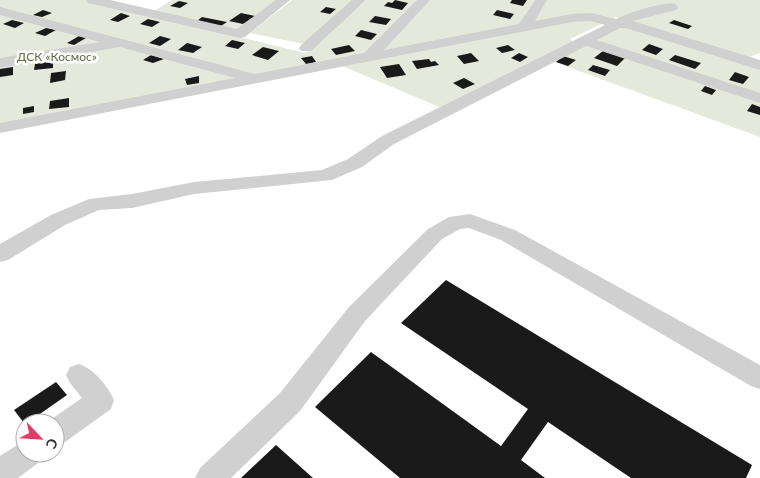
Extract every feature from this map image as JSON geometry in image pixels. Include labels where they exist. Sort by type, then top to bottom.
[{"type":"street","points":[[93,0],[240,34],[284,0]]},
{"type":"street","points":[[306,48],[360,0]]},
{"type":"street","points":[[370,56],[424,0]]},
{"type":"street","points":[[525,26],[541,0]]},
{"type":"street","points":[[144,12],[158,4]]},
{"type":"street","points":[[0,254],[65,216],[96,204],[132,201],[194,188],[260,180],[310,178],[338,172],[355,163],[388,140],[586,40],[638,15],[671,8]]},
{"type":"street","points":[[0,11],[253,78]]},
{"type":"street","points":[[0,128],[572,18],[592,17],[619,24],[627,24],[755,61]]},
{"type":"street","points":[[586,40],[760,98]]},
{"type":"street","points":[[0,63],[120,43]]},
{"type":"street","points":[[210,478],[290,402],[357,314],[435,234],[456,222],[470,221],[508,235],[760,378]]},
{"type":"street","points":[[65,426],[101,400],[79,375]]},
{"type":"street","points":[[0,474],[15,463]]},
{"type":"green space","name":"ДСК «Космос»","points":[[0,0],[87,0],[305,53],[367,0],[760,0],[760,53],[747,58],[616,17],[570,39],[574,42],[444,109],[340,65],[0,125]]},
{"type":"green space","points":[[172,0],[280,0],[243,29],[235,30],[154,11]]},
{"type":"green space","points":[[292,0],[353,0],[304,44],[250,33]]},
{"type":"green space","points":[[611,27],[633,27],[760,63],[760,137],[549,60]]},
{"type":"building","points":[[395,0],[408,3],[402,10],[384,6],[388,2],[392,3]]},
{"type":"building","points":[[512,0],[527,0],[523,6],[510,3]]},
{"type":"building","points":[[179,1],[188,3],[180,8],[170,6]]},
{"type":"building","points":[[326,7],[336,9],[330,14],[320,12]]},
{"type":"building","points":[[43,10],[52,13],[42,17],[33,15]]},
{"type":"building","points":[[497,10],[514,14],[510,19],[493,15]]},
{"type":"building","points":[[121,13],[130,16],[118,22],[110,20]]},
{"type":"building","points":[[241,13],[255,16],[243,24],[229,21]]},
{"type":"building","points":[[375,16],[391,19],[386,25],[369,22]]},
{"type":"building","points":[[202,17],[227,22],[221,26],[197,21]]},
{"type":"building","points":[[148,19],[160,22],[152,27],[140,24]]},
{"type":"building","points":[[12,20],[24,23],[15,28],[3,24]]},
{"type":"building","points":[[674,20],[692,26],[688,29],[669,23]]},
{"type":"building","points":[[46,28],[56,30],[45,36],[35,33]]},
{"type":"building","points":[[361,30],[377,34],[371,40],[355,36]]},
{"type":"building","points":[[79,36],[86,38],[74,45],[67,43]]},
{"type":"building","points":[[160,36],[171,39],[160,46],[149,43]]},
{"type":"building","points":[[232,40],[245,43],[238,49],[225,46]]},
{"type":"building","points":[[187,43],[202,47],[193,53],[178,50]]},
{"type":"building","points":[[649,44],[663,49],[656,55],[642,50]]},
{"type":"building","points":[[349,45],[355,51],[336,55],[331,49]]},
{"type":"building","points":[[508,45],[515,50],[502,53],[496,48]]},
{"type":"building","points":[[263,47],[279,51],[268,60],[252,55]]},
{"type":"building","points":[[603,51],[625,58],[617,66],[594,58]]},
{"type":"building","points":[[471,53],[479,61],[464,64],[457,56]]},
{"type":"building","points":[[519,53],[528,57],[520,62],[511,58]]},
{"type":"building","points":[[151,55],[164,59],[153,63],[143,60]]},
{"type":"building","points":[[675,55],[701,63],[695,69],[669,60]]},
{"type":"building","points":[[312,56],[316,62],[306,64],[301,58]]},
{"type":"building","points":[[563,56],[576,60],[568,66],[556,62]]},
{"type":"building","points":[[429,59],[431,62],[435,61],[439,65],[417,69],[412,61]]},
{"type":"building","points":[[53,61],[53,68],[34,70],[35,64]]},
{"type":"building","points":[[399,64],[406,75],[387,78],[380,67]]},
{"type":"building","points":[[593,65],[610,70],[605,76],[588,70]]},
{"type":"building","points":[[13,67],[13,75],[0,77],[0,69]]},
{"type":"building","points":[[66,71],[65,80],[50,83],[51,73]]},
{"type":"building","points":[[735,72],[749,77],[743,84],[729,80]]},
{"type":"building","points":[[199,76],[199,83],[187,85],[185,79]]},
{"type":"building","points":[[464,78],[475,84],[463,89],[453,83]]},
{"type":"building","points":[[705,86],[716,90],[712,95],[701,91]]},
{"type":"building","points":[[69,98],[69,107],[49,109],[50,101]]},
{"type":"building","points":[[752,104],[760,107],[760,115],[747,111]]},
{"type":"building","points":[[34,106],[34,112],[23,114],[23,108]]},
{"type":"building","points":[[446,280],[752,465],[746,478],[631,478],[548,422],[521,460],[545,478],[400,478],[315,407],[371,352],[501,446],[528,409],[401,323]]},
{"type":"building","points":[[56,382],[67,395],[41,413],[16,413],[14,410]]},
{"type":"building","points":[[276,445],[313,478],[241,478]]}]
